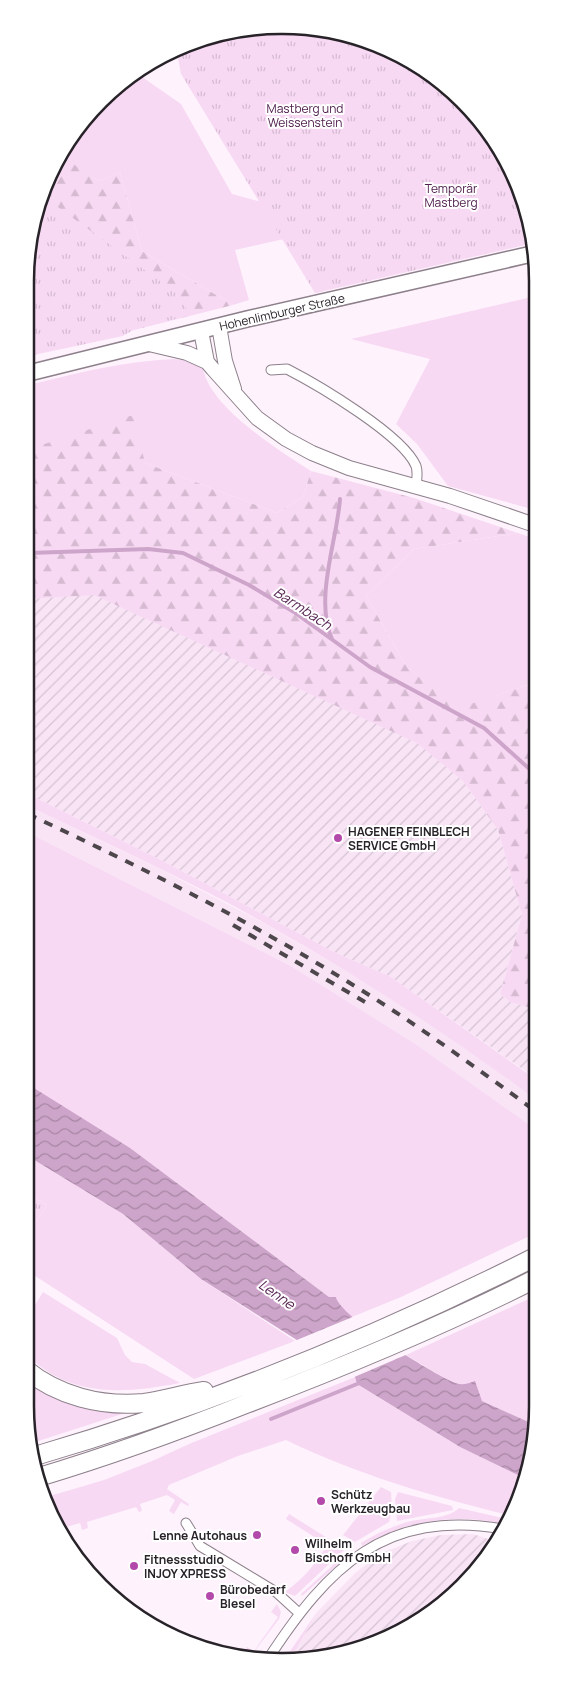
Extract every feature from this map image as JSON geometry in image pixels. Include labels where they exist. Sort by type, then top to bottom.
[{"type":"highway","points":[[39,1455],[88,1440],[199,1396],[241,1385],[380,1328],[529,1260]]},
{"type":"highway","points":[[44,1475],[144,1443],[223,1413],[380,1350],[529,1282]]},
{"type":"highway","points":[[34,1376],[67,1394],[108,1403],[143,1403],[199,1396]]},
{"type":"main road","name":"Hohenlimburger Straße","points":[[34,372],[219,326],[528,255]]},
{"type":"street","points":[[219,326],[225,361],[235,392]]},
{"type":"street","points":[[201,331],[207,362]]},
{"type":"street","points":[[149,344],[187,353],[207,362],[258,418],[298,446],[349,468],[416,486],[529,524]]},
{"type":"street","points":[[271,370],[287,369],[368,419],[414,462],[417,472],[416,486]]},
{"type":"street","points":[[186,1523],[200,1546],[276,1592],[299,1613]]},
{"type":"street","points":[[273,1653],[299,1613],[341,1568],[358,1555],[382,1541],[408,1531],[442,1525],[471,1524],[497,1528]]},
{"type":"shaded area","points":[[94,594],[417,742],[463,781],[498,830],[522,915],[500,994],[510,1002],[529,1008],[529,1074],[391,977],[334,952],[159,859],[34,797],[34,599]]},
{"type":"shaded area","points":[[34,809],[158,868],[264,923],[353,975],[444,1033],[529,1094],[529,1124],[414,1043],[291,966],[34,836]]},
{"type":"shaded area","points":[[473,1534],[489,1539],[457,1581],[432,1602],[405,1620],[391,1628],[346,1645],[294,1653],[317,1612],[355,1573],[382,1553],[412,1541],[441,1535]]},
{"type":"green space","name":"Mastberg und Weissenstein","points":[[265,34],[298,34],[346,42],[391,59],[445,95],[478,131],[504,172],[521,217],[526,245],[315,293],[181,74],[178,57],[217,42]]},
{"type":"green space","points":[[142,77],[181,104],[232,194],[273,205],[284,239],[235,250],[249,300],[233,305],[142,251],[120,172],[99,181],[71,163],[68,156],[95,118],[118,95]]},
{"type":"green space","points":[[69,155],[72,163],[99,181],[120,172],[142,251],[233,305],[63,348],[36,251],[42,217],[47,202],[59,172]]},
{"type":"green space","points":[[48,200],[171,289],[183,300],[189,316],[138,327],[123,336],[34,355],[34,265],[42,217]]},
{"type":"green space","points":[[529,298],[529,508],[448,486],[417,444],[396,424],[430,359],[351,339]]},
{"type":"green space","points":[[174,359],[190,361],[203,368],[208,383],[231,412],[281,452],[311,471],[303,497],[277,513],[145,463],[34,450],[34,384],[83,372],[155,360]]},
{"type":"green space","points":[[133,415],[145,463],[277,513],[303,497],[311,471],[414,498],[518,533],[414,549],[366,596],[407,667],[458,708],[529,685],[529,1008],[510,1002],[500,994],[522,915],[498,830],[463,781],[417,743],[94,595],[34,599],[34,447]]},
{"type":"green space","points":[[518,533],[529,537],[529,684],[458,709],[407,667],[366,596],[414,549]]},
{"type":"green space","points":[[34,797],[159,859],[334,952],[391,977],[529,1074],[529,1084],[524,1091],[461,1046],[365,983],[266,924],[148,863],[34,809]]},
{"type":"green space","points":[[34,836],[291,966],[414,1043],[529,1124],[529,1236],[401,1297],[352,1317],[337,1303],[336,1297],[329,1297],[130,1149],[34,1088]]},
{"type":"green space","points":[[529,1084],[529,1094],[524,1091]]},
{"type":"green space","points":[[34,1160],[123,1214],[201,1279],[295,1341],[194,1379],[34,1275],[34,1225],[47,1205],[34,1198]]},
{"type":"green space","points":[[34,1198],[47,1205],[34,1225]]},
{"type":"green space","points":[[43,1292],[117,1338],[125,1355],[132,1362],[145,1364],[180,1383],[159,1387],[118,1390],[78,1385],[60,1378],[42,1368],[34,1361],[34,1307]]},
{"type":"green space","points":[[529,1299],[529,1422],[482,1401],[477,1392],[453,1383],[406,1355]]},
{"type":"green space","points":[[355,1377],[357,1384],[460,1447],[519,1476],[504,1514],[396,1484],[340,1464],[286,1440],[238,1456],[169,1485],[167,1489],[189,1504],[188,1506],[181,1502],[174,1514],[169,1511],[175,1500],[167,1495],[140,1504],[142,1511],[139,1512],[136,1507],[87,1522],[88,1528],[82,1530],[80,1523],[66,1527],[51,1496],[104,1480]]},
{"type":"green space","points":[[34,1379],[147,1406],[37,1442],[34,1422]]},
{"type":"green space","points":[[381,1487],[391,1492],[392,1510],[389,1522],[355,1542],[343,1535]]},
{"type":"green space","points":[[398,1492],[452,1506],[453,1510],[397,1521],[395,1499]]},
{"type":"green space","points":[[459,1508],[502,1518],[499,1523],[467,1519],[431,1521],[396,1530],[362,1546],[361,1543],[395,1526],[414,1520],[448,1515]]},
{"type":"green space","points":[[289,1514],[345,1549],[295,1596],[285,1592],[309,1571],[327,1545],[286,1519]]},
{"type":"green space","points":[[344,1555],[346,1557],[302,1596],[301,1594]]},
{"type":"green space","points":[[277,1604],[281,1612],[279,1619],[254,1652],[245,1650],[247,1647],[254,1651],[278,1617],[271,1612]]},
{"type":"green space","points":[[317,1612],[294,1653],[289,1653]]},
{"type":"water","name":"Lenne","points":[[34,1088],[130,1148],[329,1297],[336,1297],[341,1306],[353,1317],[388,1343],[426,1368],[453,1382],[464,1384],[475,1381],[482,1401],[529,1422],[519,1476],[460,1447],[357,1384],[355,1377],[201,1279],[123,1214],[34,1160]]},
{"type":"pier","points":[[355,1316],[408,1354],[352,1378],[292,1342]]},
{"type":"waterway","points":[[332,639],[327,623],[325,606],[326,588],[340,499]]},
{"type":"waterway","name":"Barmbach","points":[[34,553],[148,549],[183,553],[249,585],[294,612],[370,667],[484,728],[529,769]]},
{"type":"waterway","points":[[271,1419],[362,1382]]},
{"type":"railway","points":[[34,817],[193,895],[314,961],[422,1030],[529,1106]]},
{"type":"railway","points":[[233,925],[365,1002]]},
{"type":"place","name":"HAGENER FEINBLECH SERVICE GmbH","points":[[338,838]]},
{"type":"place","name":"Schütz Werkzeugbau","points":[[321,1501]]},
{"type":"place","name":"Lenne Autohaus","points":[[257,1535]]},
{"type":"place","name":"Wilhelm Bischoff GmbH","points":[[295,1550]]},
{"type":"place","name":"Fitnessstudio INJOY XPRESS","points":[[134,1566]]},
{"type":"place","name":"Bürobedarf Blesel","points":[[210,1596]]},
{"type":"park label","name":"Temporär Mastberg","points":[[451,195]]}]
